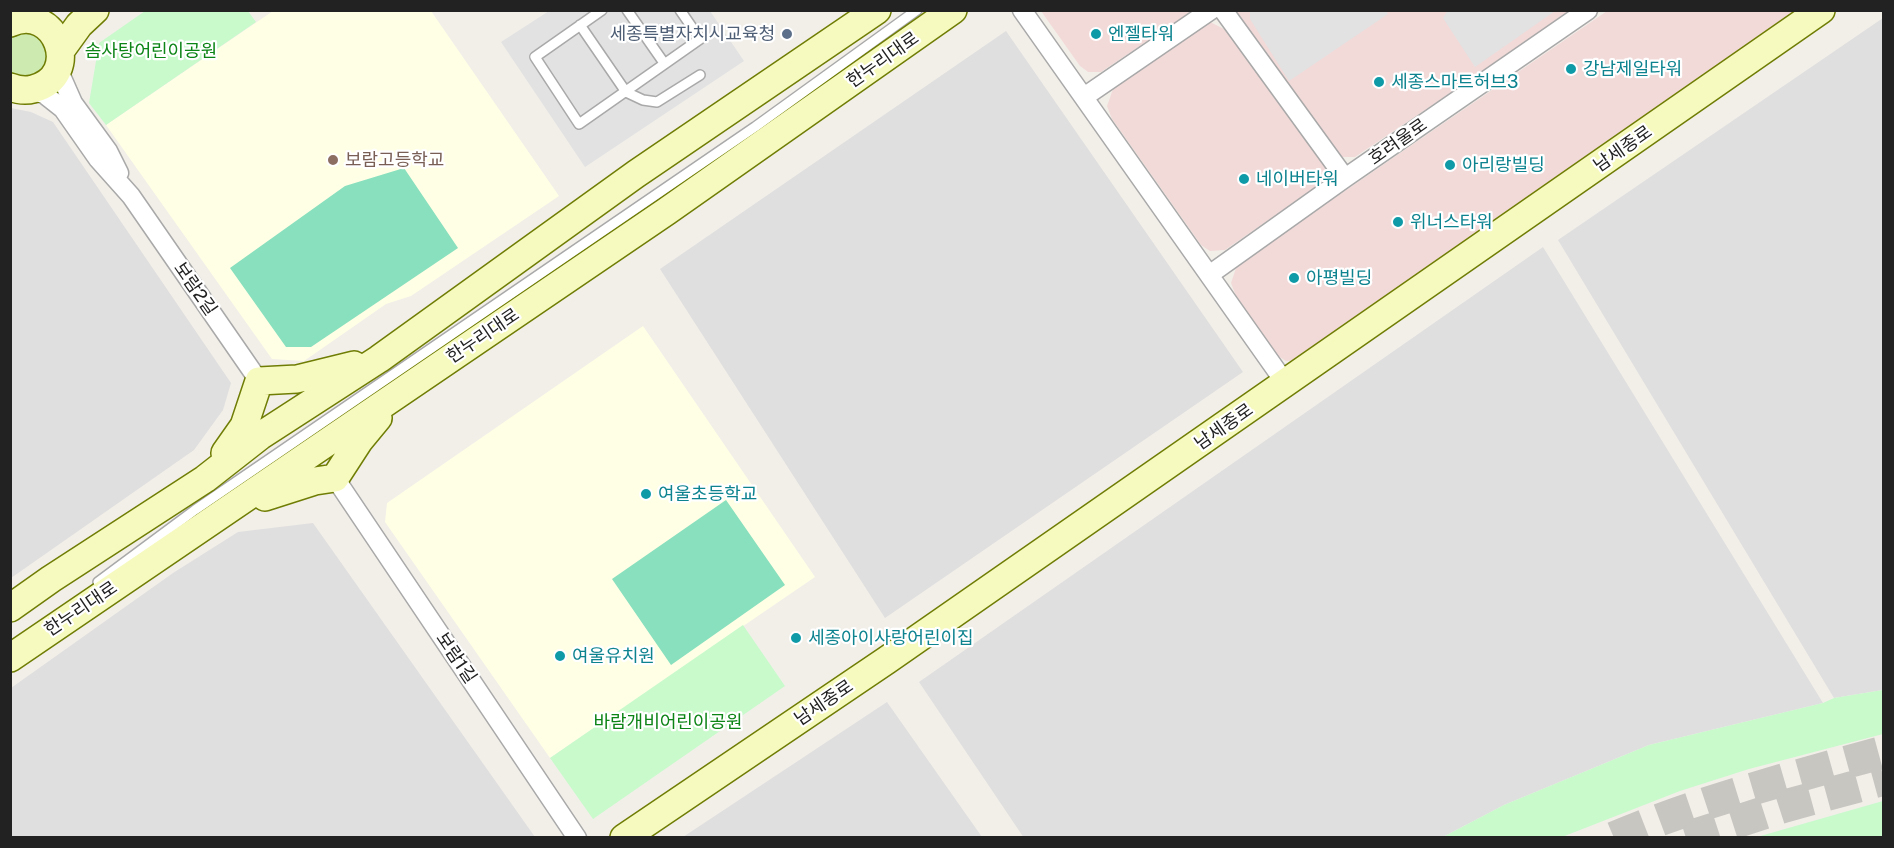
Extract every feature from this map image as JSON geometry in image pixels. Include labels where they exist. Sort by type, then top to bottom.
[{"type":"street","points":[[16,89],[40,87],[51,80],[59,59],[79,26],[95,10]]},
{"type":"street","points":[[10,608],[205,479],[260,436],[379,359],[636,174],[877,10]]},
{"type":"street","points":[[1022,10],[1286,384]]},
{"type":"street","points":[[1084,97],[1211,10]]},
{"type":"street","points":[[1223,10],[1345,178]]},
{"type":"street","name":"호려울로","points":[[1209,275],[1588,10]]},
{"type":"street","name":"남세종로","points":[[624,837],[887,660],[1821,10]]},
{"type":"street","name":"한누리대로","points":[[10,658],[667,211],[954,11]]},
{"type":"street","points":[[31,18],[50,30],[57,39],[59,59]]},
{"type":"street","name":"보람2길","points":[[59,59],[73,103],[108,151],[131,196]]},
{"type":"street","name":"보람2길","points":[[16,89],[44,94],[63,109],[98,159],[131,196],[259,381]]},
{"type":"street","points":[[205,479],[244,426],[259,381],[297,379],[379,359]]},
{"type":"street","points":[[224,513],[277,492],[315,481],[336,478],[359,441],[399,394]]},
{"type":"street","name":"보람1길","points":[[336,478],[577,837]]},
{"type":"lane","points":[[602,10],[535,57],[579,124],[699,39],[680,10]]},
{"type":"lane","points":[[627,10],[664,63]]},
{"type":"lane","points":[[90,589],[195,510],[745,134],[917,10]]},
{"type":"lane","points":[[580,25],[626,92],[643,100],[657,102],[700,75]]},
{"type":"shaded area","points":[[1238,10],[1572,11],[1355,157],[1340,157],[1243,26],[1237,13]]},
{"type":"shaded area","points":[[1386,10],[1388,14],[1289,81],[1250,19],[1250,11]]},
{"type":"shaded area","points":[[1448,10],[1555,11],[1475,67],[1443,18]]},
{"type":"shaded area","name":"보람고등학교","points":[[273,11],[431,11],[559,196],[411,296],[386,304],[304,361],[272,359],[106,125]]},
{"type":"shaded area","points":[[549,11],[710,11],[744,61],[585,167],[501,42]]},
{"type":"shaded area","points":[[1041,11],[1192,11],[1101,72],[1088,72],[1080,66]]},
{"type":"shaded area","points":[[1607,11],[1806,11],[1301,360],[1286,361],[1278,356],[1236,296],[1231,283],[1237,265]]},
{"type":"shaded area","points":[[1883,18],[1883,690],[1834,698],[1558,240]]},
{"type":"shaded area","points":[[1210,22],[1226,30],[1325,166],[1325,172],[1322,183],[1225,250],[1210,251],[1201,245],[1112,119],[1107,106],[1113,89]]},
{"type":"shaded area","points":[[1006,31],[1243,372],[885,618],[660,269]]},
{"type":"shaded area","points":[[11,108],[31,112],[53,122],[231,383],[223,410],[194,450],[11,578]]},
{"type":"shaded area","points":[[1543,247],[1823,703],[1649,745],[1504,805],[1443,837],[1024,838],[919,682]]},
{"type":"shaded area","points":[[643,326],[815,577],[550,758],[385,522],[387,503]]},
{"type":"shaded area","points":[[313,523],[535,837],[11,837],[11,688],[173,573],[238,532]]},
{"type":"shaded area","points":[[887,702],[982,837],[683,837]]},
{"type":"green space","name":"솜사탕어린이공원","points":[[145,11],[248,11],[256,22],[106,125],[89,103],[99,43]]},
{"type":"green space","points":[[26,33],[38,38],[44,46],[46,55],[39,71],[32,76],[22,77],[11,73],[11,37]]},
{"type":"green space","points":[[404,168],[458,248],[311,347],[286,347],[230,268],[345,186]]},
{"type":"green space","points":[[726,500],[785,585],[671,665],[612,579]]},
{"type":"green space","name":"바람개비어린이공원","points":[[743,625],[785,686],[593,819],[550,758]]},
{"type":"green space","points":[[1883,690],[1883,734],[1749,769],[1680,791],[1562,837],[1443,837],[1504,805],[1649,745],[1823,703],[1834,698]]},
{"type":"green space","points":[[1883,801],[1883,837],[1757,837]]},
{"type":"tunnel","points":[[1614,838],[1714,801],[1884,752]]},
{"type":"tunnel","points":[[1686,838],[1785,806],[1884,779]]},
{"type":"place","name":"세종특별자치시교육청","points":[[787,34]]},
{"type":"place","name":"엔젤타워","points":[[1096,34]]},
{"type":"place","name":"강남제일타워","points":[[1571,69]]},
{"type":"place","name":"세종스마트허브3","points":[[1379,82]]},
{"type":"place","name":"보람고등학교","points":[[333,160]]},
{"type":"place","name":"아리랑빌딩","points":[[1450,165]]},
{"type":"place","name":"네이버타워","points":[[1244,179]]},
{"type":"place","name":"위너스타워","points":[[1398,222]]},
{"type":"place","name":"아평빌딩","points":[[1294,278]]},
{"type":"place","name":"여울초등학교","points":[[646,494]]},
{"type":"place","name":"세종아이사랑어린이집","points":[[796,638]]},
{"type":"place","name":"여울유치원","points":[[560,656]]}]
